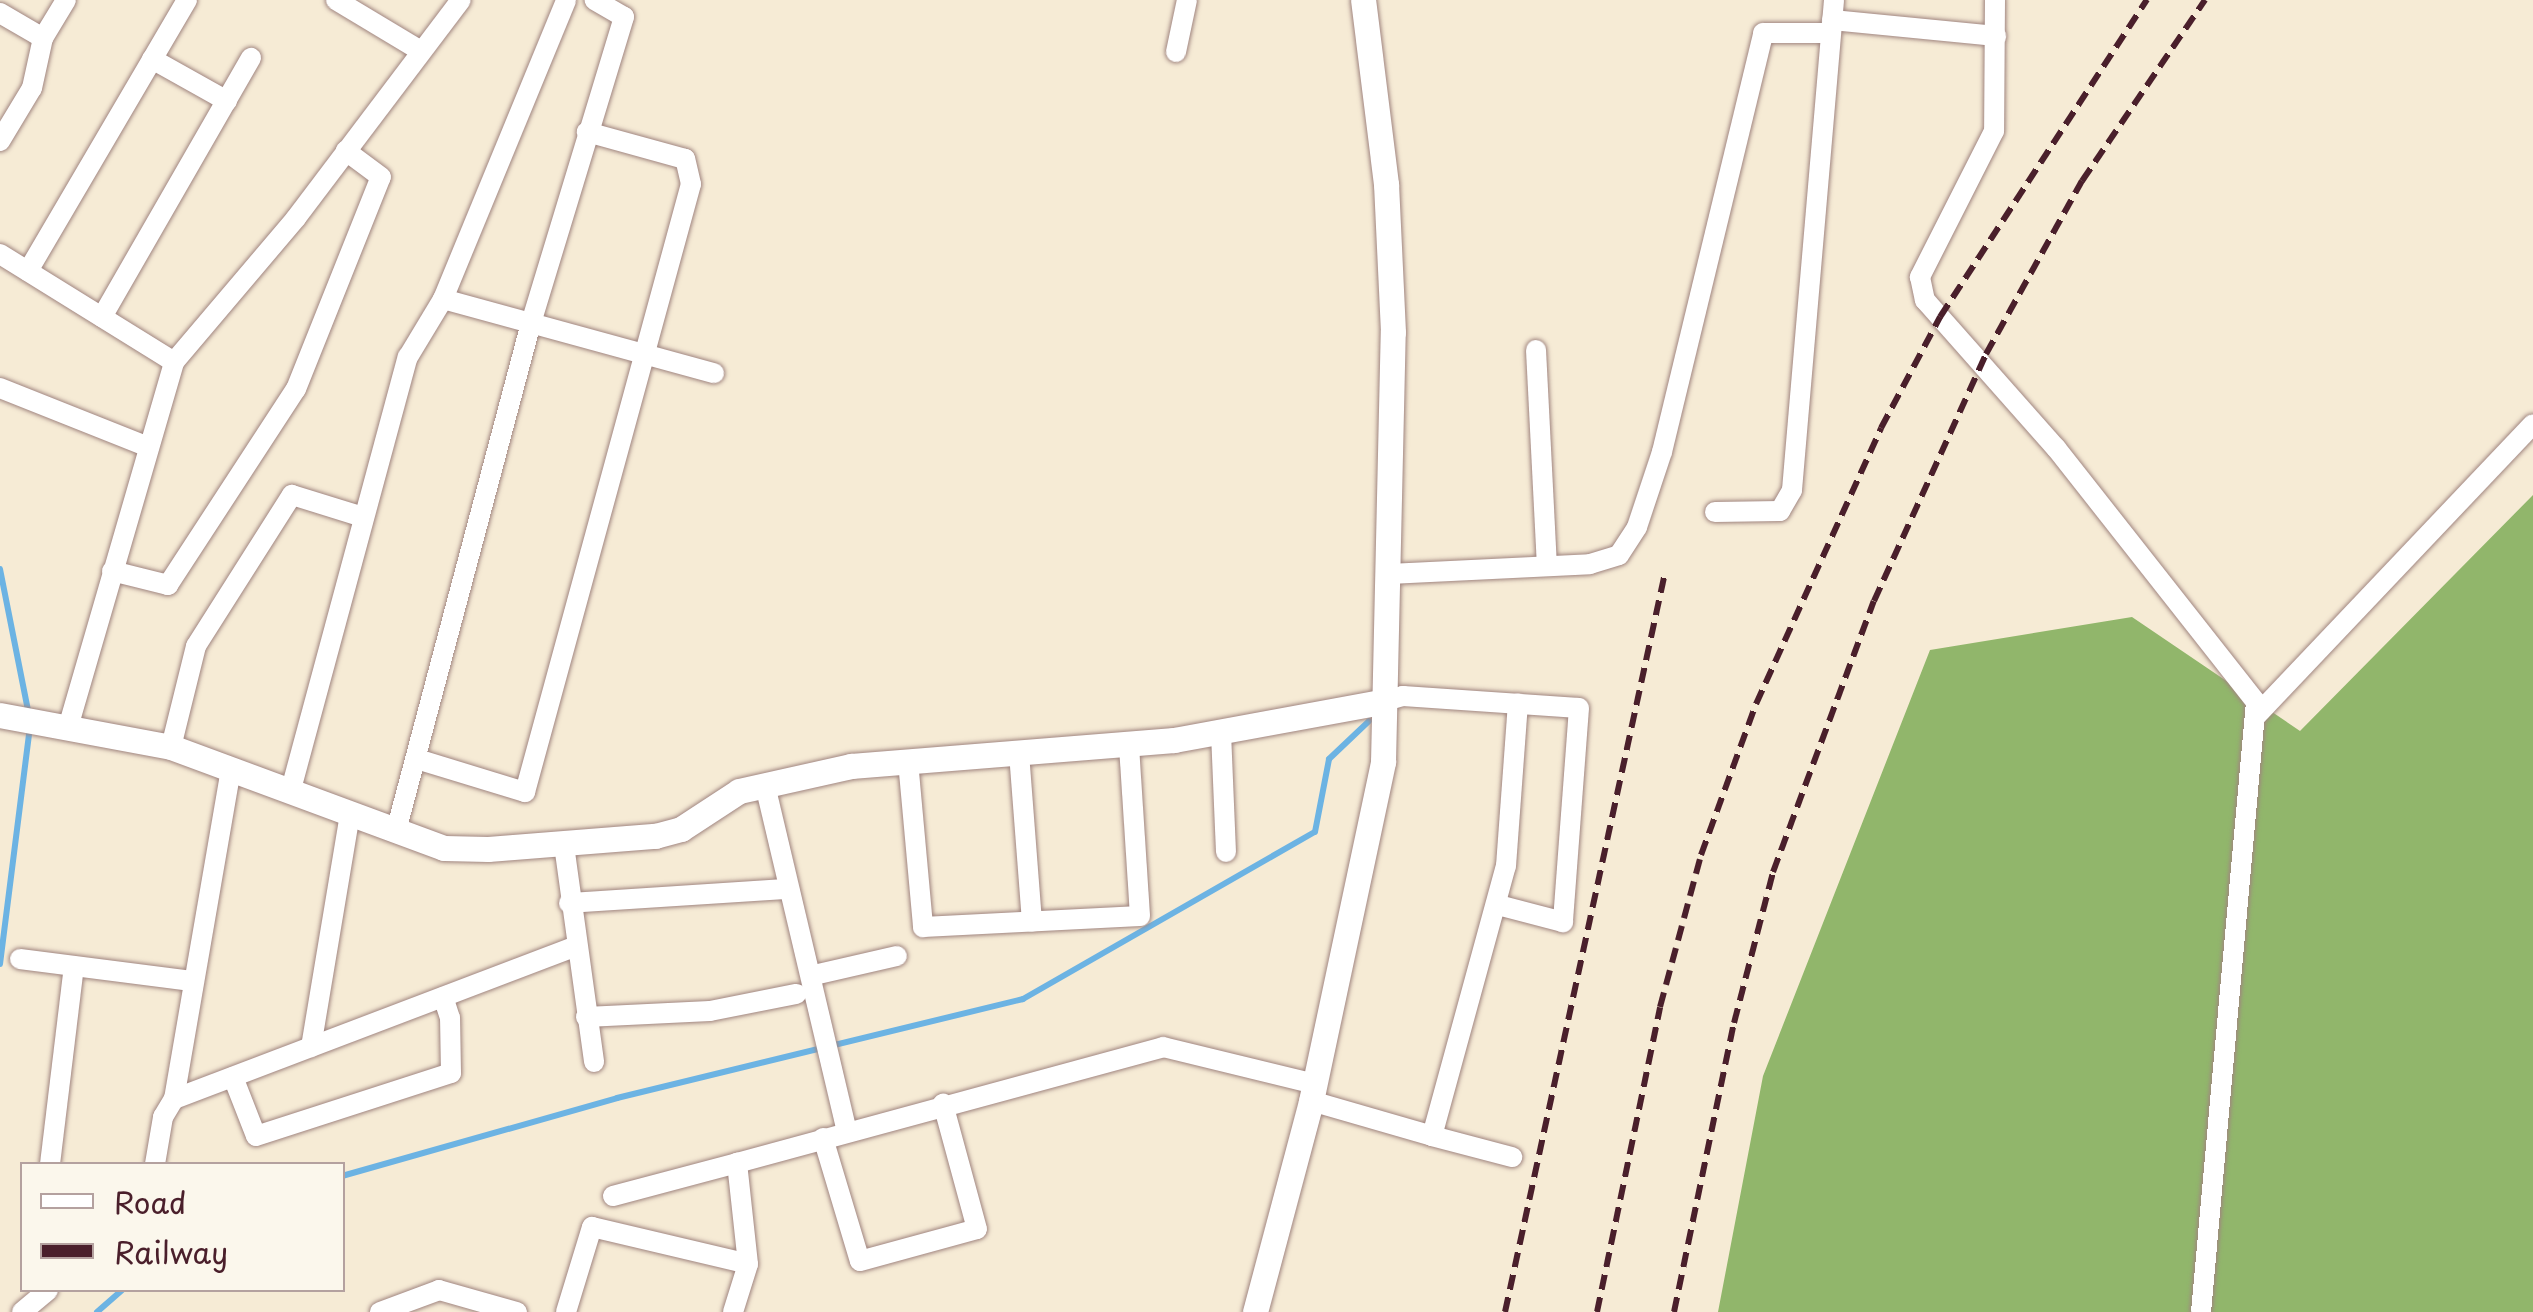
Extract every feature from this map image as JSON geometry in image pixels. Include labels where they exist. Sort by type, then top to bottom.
[{"type":"street","points":[[0,141],[32,88],[43,38],[66,0]]},
{"type":"street","points":[[28,271],[187,0]]},
{"type":"street","points":[[336,0],[421,51]]},
{"type":"street","points":[[70,724],[146,446],[174,362],[346,152],[461,0]]},
{"type":"street","points":[[290,793],[408,357],[444,299],[566,0]]},
{"type":"street","points":[[396,831],[530,323],[628,9],[594,0]]},
{"type":"street","points":[[1176,52],[1187,0]]},
{"type":"street","points":[[1254,1312],[1313,1092],[1368,851],[1382,762],[1393,332],[1386,184],[1363,0]]},
{"type":"street","points":[[1995,0],[1994,131],[1920,277],[1925,300],[2116,521],[2256,702],[2201,1312]]},
{"type":"street","points":[[0,12],[43,38]]},
{"type":"street","points":[[1389,574],[1547,566],[1619,556],[1637,527],[1662,452],[1764,34],[1832,18],[1996,36]]},
{"type":"street","points":[[1715,512],[1780,511],[1792,490],[1832,18]]},
{"type":"street","points":[[102,317],[251,58]]},
{"type":"street","points":[[152,60],[227,102]]},
{"type":"street","points":[[416,759],[525,792],[691,184],[685,158],[587,132]]},
{"type":"street","points":[[112,571],[168,584],[296,388],[382,177],[346,152]]},
{"type":"street","points":[[0,254],[174,362]]},
{"type":"street","points":[[444,299],[714,373]]},
{"type":"street","points":[[1536,350],[1547,566]]},
{"type":"street","points":[[0,388],[146,446]]},
{"type":"street","points":[[2256,716],[2533,424]]},
{"type":"street","points":[[171,747],[196,646],[292,495],[364,517]]},
{"type":"street","points":[[22,718],[70,724],[171,747],[444,848],[564,845],[681,829],[739,791],[765,785],[908,761],[1221,733],[1403,696],[1580,708],[1567,901],[1562,922],[1498,905]]},
{"type":"street","points":[[1432,1136],[1498,905],[1518,703]]},
{"type":"street","points":[[1221,733],[1226,852]]},
{"type":"street","points":[[908,761],[922,927],[1140,916],[1129,744]]},
{"type":"street","points":[[1019,753],[1032,922]]},
{"type":"street","points":[[154,1162],[163,1117],[174,1100],[231,769]]},
{"type":"street","points":[[765,785],[787,889],[814,975],[847,1131]]},
{"type":"street","points":[[312,1047],[350,815]]},
{"type":"street","points":[[564,845],[574,947],[594,1062]]},
{"type":"street","points":[[569,903],[787,889]]},
{"type":"street","points":[[174,1100],[574,947]]},
{"type":"street","points":[[814,975],[897,956]]},
{"type":"street","points":[[20,959],[192,981]]},
{"type":"street","points":[[50,1162],[74,966]]},
{"type":"street","points":[[586,1017],[710,1011],[796,994]]},
{"type":"street","points":[[233,1077],[256,1136],[451,1073],[450,1018],[443,997]]},
{"type":"street","points":[[613,1196],[942,1104],[1163,1048],[1313,1092],[1432,1136],[1512,1156]]},
{"type":"street","points":[[823,1138],[860,1260],[977,1230],[942,1104]]},
{"type":"street","points":[[733,1312],[748,1264],[737,1163]]},
{"type":"street","points":[[566,1312],[592,1227],[748,1264]]},
{"type":"street","points":[[433,1312],[439,1290]]},
{"type":"street","points":[[380,1312],[439,1290],[517,1312]]},
{"type":"street","points":[[22,1312],[46,1292]]},
{"type":"green space","points":[[2533,495],[2533,1312],[1718,1312],[1763,1076],[1930,650],[2132,617],[2300,731]]},
{"type":"waterway","points":[[0,569],[29,715]]},
{"type":"waterway","points":[[345,1175],[617,1098],[1023,999],[1315,832],[1329,759],[1369,721]]},
{"type":"waterway","points":[[0,964],[30,727]]},
{"type":"waterway","points":[[97,1312],[120,1292]]},
{"type":"railway","points":[[1597,1312],[1660,1007],[1701,855],[1756,704],[1881,428],[1940,317],[2147,0]]},
{"type":"railway","points":[[1674,1312],[1734,1023],[1773,872],[1874,601],[1986,354],[2082,181],[2205,0]]},
{"type":"railway","points":[[1505,1312],[1664,577]]}]
